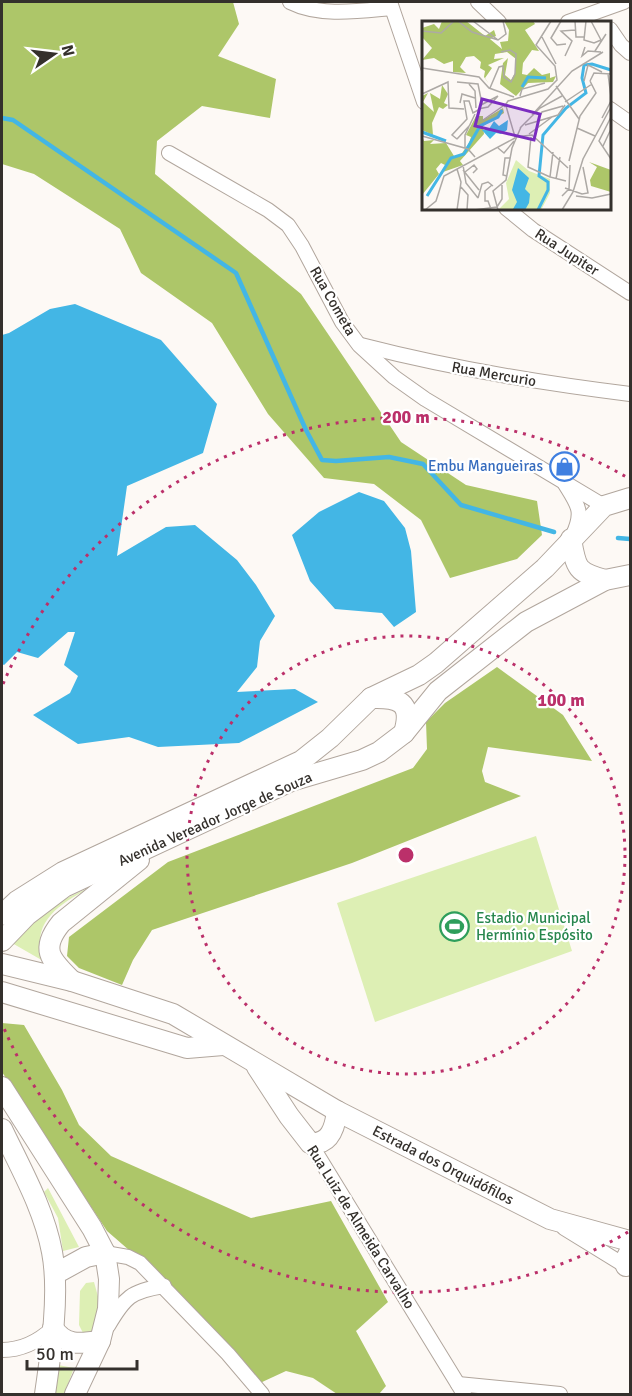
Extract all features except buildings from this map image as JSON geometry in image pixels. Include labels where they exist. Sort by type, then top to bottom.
[{"type":"main road","points":[[630,498],[604,506],[571,539],[574,555],[580,570],[585,575],[605,580],[630,575]]},
{"type":"main road","name":"Avenida Vereador Jorge de Souza","points":[[2,915],[16,901],[63,872],[301,761],[330,738],[371,698],[419,675],[436,663],[544,568],[571,539]]},
{"type":"main road","name":"Avenida Vereador Jorge de Souza","points":[[2,941],[27,915],[64,887],[302,777],[362,760],[379,752],[404,733],[438,691],[526,622],[605,580]]},
{"type":"main road","points":[[371,698],[392,698],[403,705],[407,714],[404,733]]},
{"type":"main road","points":[[72,981],[53,962],[48,949],[54,932],[61,923],[159,843]]},
{"type":"main road","points":[[2,964],[72,981],[173,1014],[337,1112],[335,1129],[330,1136],[317,1144],[310,1143]]},
{"type":"main road","points":[[2,992],[187,1048],[224,1045]]},
{"type":"main road","points":[[173,1014],[187,1048]]},
{"type":"main road","name":"Rua Luiz de Almeida Carvalho","points":[[254,1063],[310,1143]]},
{"type":"main road","points":[[2,1087],[92,1227],[105,1253],[109,1279],[108,1309],[100,1341],[75,1395]]},
{"type":"main road","points":[[289,1116],[294,1107],[315,1099]]},
{"type":"main road","name":"Estrada dos Orquidófilos","points":[[337,1112],[550,1219],[630,1241]]},
{"type":"main road","points":[[2,1129],[34,1196],[48,1236],[55,1274],[45,1395]]},
{"type":"main road","points":[[55,1274],[86,1257],[105,1253]]},
{"type":"main road","points":[[52,1328],[59,1337],[78,1344],[100,1341]]},
{"type":"street","points":[[290,2],[301,7],[321,10],[352,11],[391,5],[422,99]]},
{"type":"street","points":[[478,2],[498,21]]},
{"type":"street","points":[[574,21],[601,16],[624,2]]},
{"type":"street","points":[[611,32],[630,53]]},
{"type":"street","points":[[611,109],[630,123]]},
{"type":"street","name":"Rua Cometa","points":[[169,153],[268,210],[288,225],[302,246],[342,322],[359,345],[394,377],[425,399],[604,506]]},
{"type":"street","name":"Rua Jupiter","points":[[508,210],[533,230],[630,293]]},
{"type":"street","name":"Rua Mercurio","points":[[359,345],[418,360],[512,378],[630,394]]},
{"type":"street","points":[[564,482],[578,506],[580,520],[571,539]]},
{"type":"street","name":"Rua Luiz de Almeida Carvalho","points":[[310,1143],[461,1389]]},
{"type":"street","points":[[550,1219],[629,1262]]},
{"type":"street","points":[[105,1253],[128,1257],[140,1263],[228,1354],[262,1395]]},
{"type":"street","points":[[100,1341],[127,1299],[141,1290],[164,1286]]},
{"type":"street","points":[[2,1350],[13,1350],[43,1338],[52,1328]]},
{"type":"street","points":[[461,1389],[560,1395]]},
{"type":"green space","points":[[2,2],[233,2],[239,24],[218,56],[276,79],[270,118],[202,106],[157,141],[155,174],[301,294],[401,442],[466,485],[537,501],[542,535],[517,559],[450,578],[421,520],[374,484],[324,478],[268,414],[212,323],[141,273],[120,229],[34,174],[2,164]]},
{"type":"green space","points":[[497,667],[563,715],[592,761],[488,747],[482,771],[485,782],[521,796],[352,863],[152,930],[133,960],[122,985],[79,968],[67,956],[69,937],[168,862],[413,768],[427,749],[426,722],[445,703]]},
{"type":"green space","name":"Estadio Municipal Hermínio Espósito","points":[[536,836],[572,951],[375,1022],[337,903]]},
{"type":"green space","points":[[95,885],[59,907],[45,923],[40,943],[45,962],[12,943],[54,904]]},
{"type":"green space","points":[[2,1023],[24,1025],[62,1090],[79,1125],[111,1156],[251,1218],[331,1201],[388,1302],[356,1331],[386,1386],[379,1394],[337,1394],[313,1378],[286,1371],[260,1383],[182,1296],[107,1231],[2,1072]]},
{"type":"green space","points":[[48,1188],[79,1247],[63,1251],[58,1218],[44,1192]]},
{"type":"green space","points":[[94,1282],[99,1300],[96,1329],[86,1339],[79,1325],[80,1291],[86,1283]]},
{"type":"green space","points":[[58,1365],[74,1368],[64,1394],[55,1394]]},
{"type":"water","points":[[75,304],[161,340],[217,404],[203,453],[127,486],[117,556],[166,527],[195,525],[237,560],[256,585],[275,616],[260,641],[257,667],[237,692],[295,689],[318,702],[239,743],[158,747],[129,737],[78,744],[33,715],[70,693],[78,676],[64,665],[75,632],[68,632],[38,658],[17,652],[4,665],[2,664],[2,335],[50,309]]},
{"type":"water","points":[[359,492],[384,501],[405,528],[411,551],[416,612],[394,627],[382,613],[335,609],[310,581],[292,535],[319,512]]},
{"type":"waterway","points":[[2,118],[13,120],[236,273],[306,430],[322,460],[389,457],[423,464],[461,505],[554,532]]},
{"type":"waterway","points":[[618,538],[630,539]]},
{"type":"place","name":"Embu Mangueiras","points":[[564,466]]},
{"type":"place","name":"Estadio Municipal Hermínio Espósito","points":[[455,927]]}]
